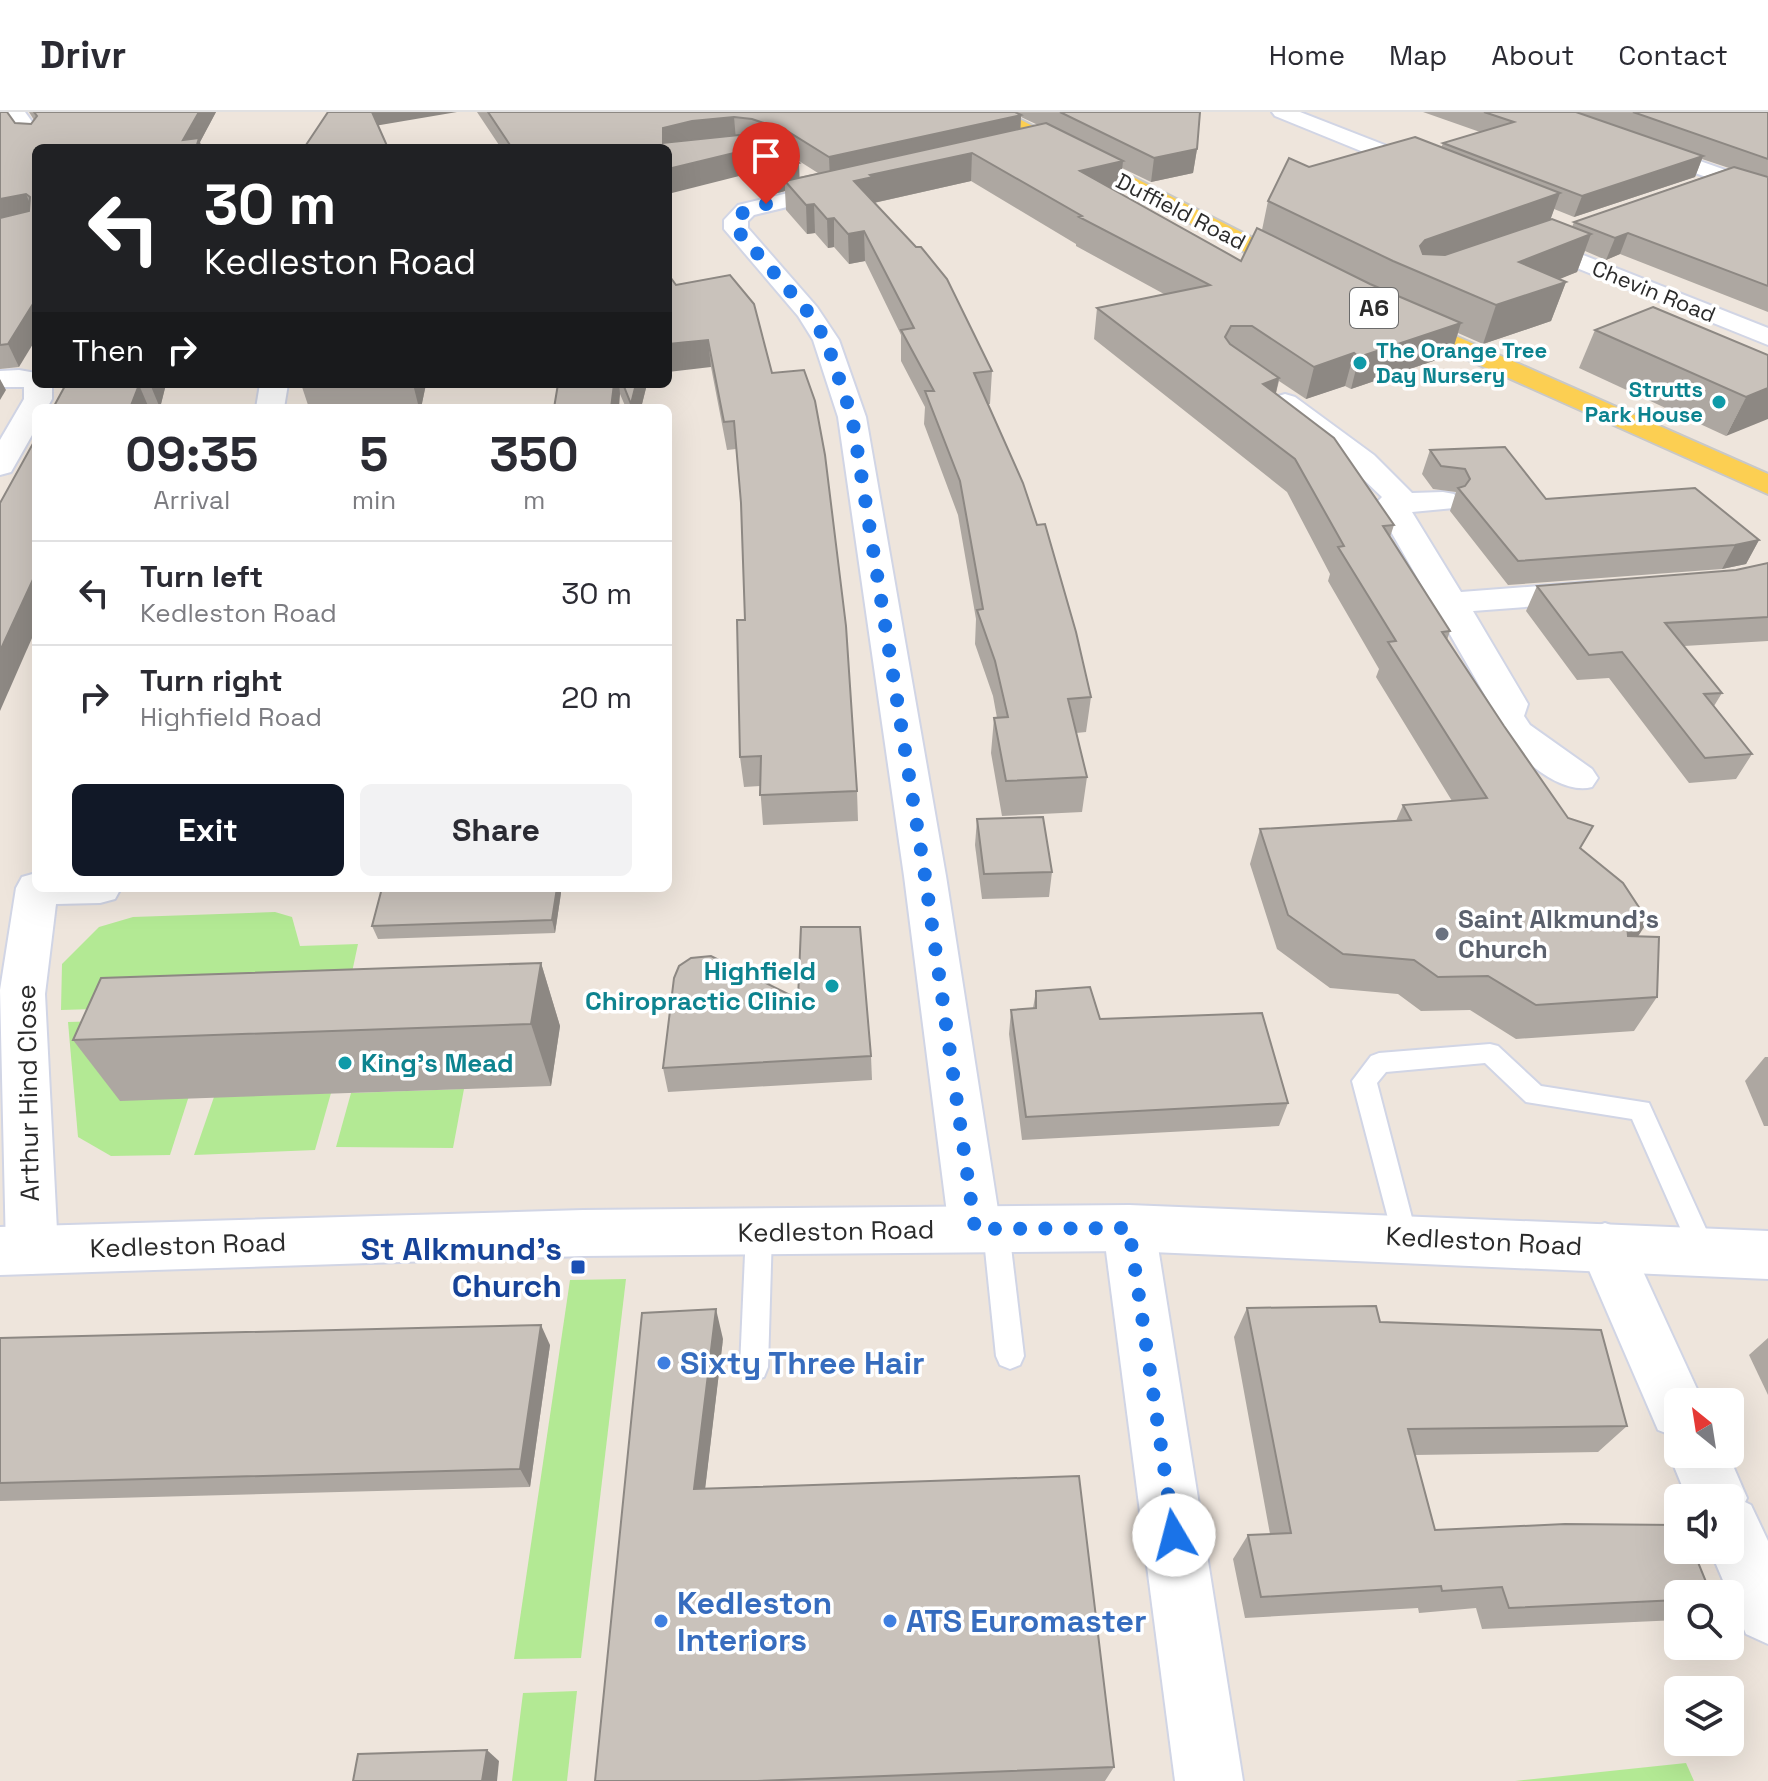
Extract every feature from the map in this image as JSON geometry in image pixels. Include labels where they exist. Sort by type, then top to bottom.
[{"type":"main road","name":"Duffield Road","points":[[990,112],[1326,284]]},
{"type":"main road","name":"A6","points":[[1372,307],[1768,485]]},
{"type":"street","points":[[15,112],[33,137]]},
{"type":"street","points":[[1282,112],[1442,176]]},
{"type":"street","points":[[1542,112],[1768,192]]},
{"type":"street","points":[[1577,124],[1603,112]]},
{"type":"street","points":[[1005,150],[1044,142]]},
{"type":"street","points":[[1695,187],[1725,177]]},
{"type":"street","points":[[870,181],[812,182],[746,210],[738,217],[736,229],[808,312],[826,340],[852,417],[925,876],[986,1230]]},
{"type":"street","name":"Chevin Road","points":[[1542,243],[1768,337]]},
{"type":"street","points":[[0,379],[32,384]]},
{"type":"street","points":[[1260,385],[1363,458],[1404,504]]},
{"type":"street","points":[[0,466],[36,388]]},
{"type":"street","points":[[1443,501],[1391,504],[1509,704],[1505,717],[1517,734],[1578,778]]},
{"type":"street","points":[[1451,603],[1617,590]]},
{"type":"street","name":"Arthur Hind Close","points":[[16,1251],[22,994],[36,892]]},
{"type":"street","points":[[1129,1228],[1209,1781]]},
{"type":"street","name":"Kedleston Road","points":[[16,1251],[583,1233],[1129,1228],[1404,1237],[1768,1255]]},
{"type":"street","points":[[1605,1247],[1668,1388]]},
{"type":"street","points":[[1744,1558],[1768,1612]]},
{"type":"lane","points":[[1404,1237],[1364,1081],[1379,1063],[1490,1053],[1535,1095],[1640,1110],[1703,1251]]},
{"type":"lane","points":[[986,1230],[1010,1356]]},
{"type":"lane","points":[[754,1367],[759,1232]]},
{"type":"green space","points":[[275,912],[292,917],[300,946],[358,944],[351,977],[380,1000],[61,1010],[62,964],[99,927],[133,917]]},
{"type":"green space","points":[[214,1018],[170,1155],[111,1156],[78,1137],[68,1022]]},
{"type":"green space","points":[[464,1089],[453,1148],[336,1147],[351,1093]]},
{"type":"green space","points":[[331,1093],[315,1150],[194,1155],[214,1097]]},
{"type":"green space","points":[[626,1279],[581,1658],[514,1659],[570,1280]]},
{"type":"green space","points":[[577,1691],[567,1781],[512,1781],[523,1693]]},
{"type":"green space","points":[[1686,1763],[1694,1781],[1515,1781]]},
{"type":"building","points":[[0,112],[7,112],[15,123],[31,124],[37,116],[34,112],[199,112],[183,140],[199,138],[197,144],[32,144],[32,305],[8,344],[0,345],[0,218],[29,211],[30,197],[26,194],[0,199]]},
{"type":"building","points":[[328,112],[372,112],[386,144],[307,144]]},
{"type":"building","points":[[488,112],[1015,112],[1021,115],[829,157],[787,131],[752,119],[734,117],[692,121],[663,128],[663,143],[739,135],[767,144],[799,163],[772,170],[754,148],[672,168],[672,144],[509,144]]},
{"type":"building","points":[[1060,112],[1200,112],[1197,149],[1154,158]]},
{"type":"building","points":[[1484,112],[1576,112],[1703,156],[1582,196],[1443,143],[1514,122]]},
{"type":"building","points":[[1633,112],[1768,112],[1768,159]]},
{"type":"building","points":[[1046,123],[1123,161],[1080,171],[1241,261],[1257,228],[1370,284],[1461,323],[1359,357],[1354,353],[1314,367],[1252,326],[1231,326],[1225,337],[1230,344],[1279,378],[1263,384],[1334,438],[1394,525],[1383,526],[1450,631],[1442,632],[1504,726],[1568,818],[1593,826],[1580,848],[1623,883],[1648,921],[1627,925],[1628,936],[1659,937],[1657,997],[1536,1005],[1488,976],[1438,977],[1414,960],[1343,954],[1288,915],[1260,829],[1411,820],[1403,805],[1487,798],[1388,642],[1396,641],[1338,547],[1344,546],[1295,459],[1097,308],[1210,285],[1079,217],[1082,216],[972,153],[854,181],[916,247],[921,247],[947,279],[992,371],[974,373],[1023,483],[1037,525],[1045,524],[1076,632],[1091,697],[1068,699],[1087,777],[1006,781],[994,718],[1008,717],[995,661],[977,610],[983,609],[960,481],[925,391],[934,391],[901,330],[914,328],[864,231],[848,234],[834,218],[827,219],[814,204],[806,205],[785,181]]},
{"type":"building","points":[[1415,137],[1560,193],[1425,240],[1420,246],[1423,254],[1445,255],[1552,219],[1591,234],[1519,262],[1566,282],[1496,305],[1393,261],[1268,201],[1289,158],[1309,167]]},
{"type":"building","points":[[1734,167],[1768,177],[1768,286],[1628,233],[1615,238],[1574,222]]},
{"type":"building","points":[[730,275],[754,304],[772,373],[804,370],[815,401],[825,455],[846,626],[857,791],[760,795],[761,756],[740,757],[737,620],[745,620],[741,503],[734,421],[724,422],[708,340],[672,344],[672,280],[676,285]]},
{"type":"building","points":[[1653,307],[1768,355],[1768,388],[1746,397],[1595,330]]},
{"type":"building","points":[[64,388],[138,388],[132,404],[55,404]]},
{"type":"building","points":[[557,388],[614,388],[612,404],[555,404]]},
{"type":"building","points":[[625,388],[635,388],[631,404]]},
{"type":"building","points":[[32,445],[32,582],[0,651],[0,503]]},
{"type":"building","points":[[1505,447],[1546,499],[1695,488],[1759,540],[1735,545],[1518,561],[1458,488],[1465,486],[1470,479],[1465,469],[1441,466],[1430,450]]},
{"type":"building","points":[[1768,563],[1768,617],[1665,623],[1722,693],[1704,694],[1752,754],[1705,758],[1622,652],[1589,655],[1537,586],[1736,570]]},
{"type":"building","points":[[1043,817],[1052,872],[984,874],[977,819]]},
{"type":"building","points":[[381,892],[556,892],[552,920],[372,926]]},
{"type":"building","points":[[801,927],[860,927],[871,1056],[663,1068],[674,978],[679,966],[691,958],[711,956],[798,999]]},
{"type":"building","points":[[541,963],[531,1024],[73,1040],[101,978]]},
{"type":"building","points":[[1090,987],[1100,1019],[1262,1013],[1288,1103],[1026,1117],[1011,1010],[1036,1008],[1036,991]]},
{"type":"building","points":[[1376,1306],[1380,1322],[1601,1330],[1627,1426],[1408,1429],[1435,1530],[1565,1524],[1664,1525],[1664,1564],[1699,1564],[1705,1580],[1664,1580],[1664,1601],[1509,1608],[1502,1587],[1442,1591],[1441,1586],[1261,1597],[1248,1535],[1291,1533],[1247,1308]]},
{"type":"building","name":"ATS Euromaster","points":[[716,1309],[694,1489],[1079,1476],[1114,1767],[757,1781],[595,1781],[642,1313]]},
{"type":"building","points":[[541,1325],[520,1469],[0,1483],[0,1338]]},
{"type":"building","points":[[487,1750],[482,1781],[353,1781],[358,1754]]},
{"type":"place","name":"The Orange Tree Day Nursery","points":[[1360,363]]},
{"type":"place","name":"Strutts Park House","points":[[1719,402]]},
{"type":"place","name":"Saint Alkmund's Church","points":[[1442,934]]},
{"type":"place","name":"Highfield Chiropractic Clinic","points":[[832,986]]},
{"type":"place","name":"King's Mead","points":[[345,1063]]},
{"type":"place","name":"St Alkmund's Church","points":[[578,1267]]},
{"type":"place","name":"Sixty Three Hair","points":[[664,1363]]},
{"type":"place","name":"Kedleston Interiors","points":[[661,1621]]},
{"type":"place","name":"ATS Euromaster","points":[[890,1621]]},
{"type":"route","points":[[766,204],[741,213],[736,220],[736,229],[808,312],[826,340],[852,417],[925,876],[975,1229],[1129,1228],[1174,1535]]}]
